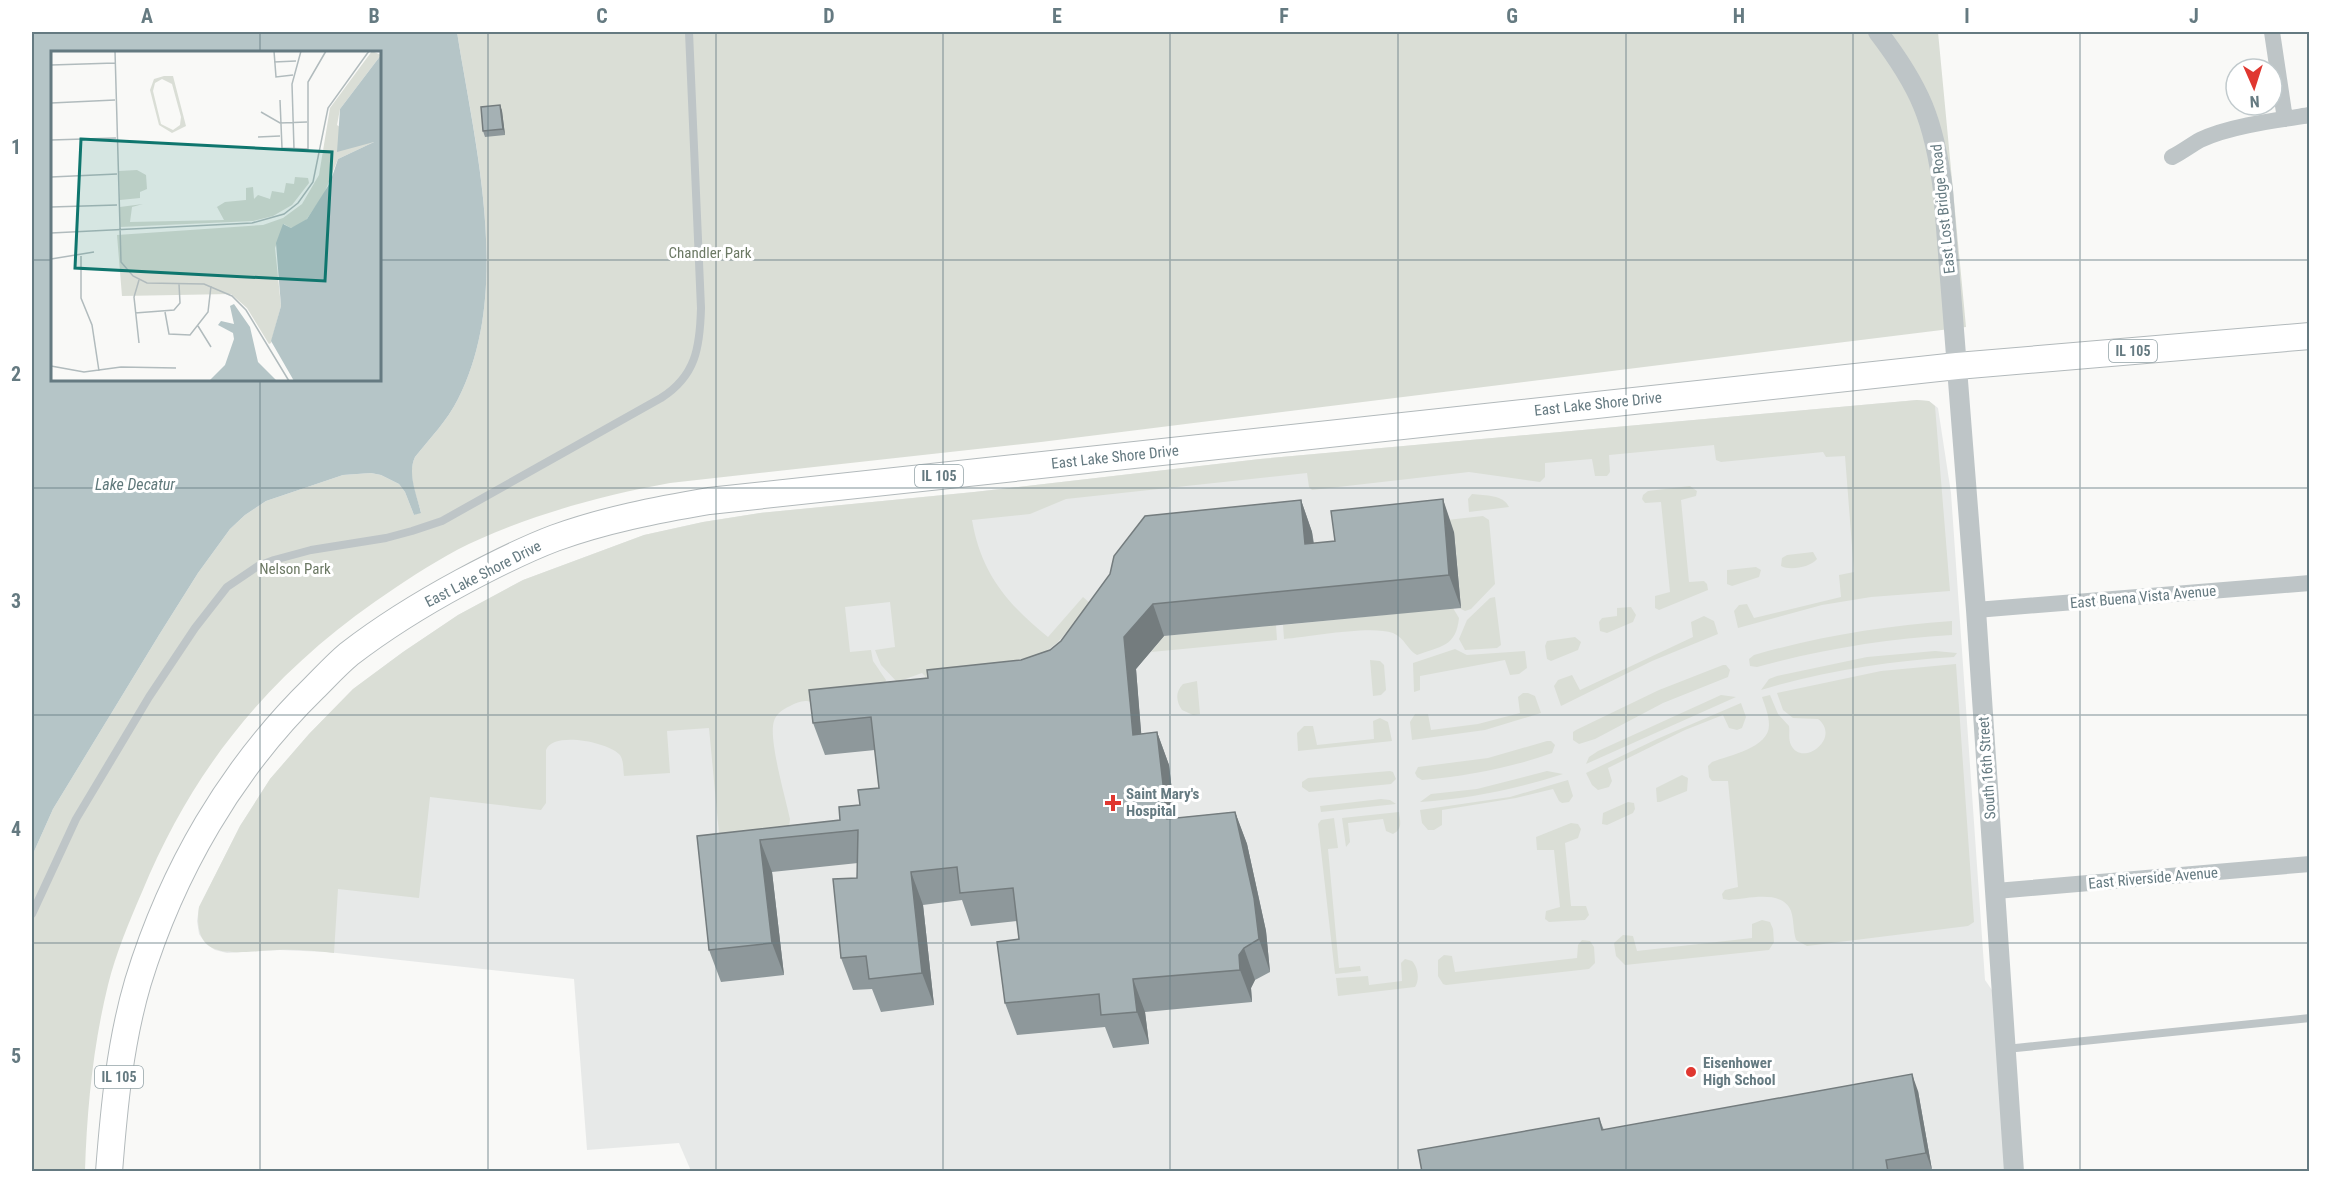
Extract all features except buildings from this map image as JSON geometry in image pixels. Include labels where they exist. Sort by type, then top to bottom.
[{"type":"main road","name":"East Lake Shore Drive","points":[[109,1172],[113,1117],[125,1037],[138,983],[160,915],[199,837],[241,772],[290,712],[349,654],[423,604],[491,566],[555,538],[634,514],[709,501],[1957,366],[2310,336]]},
{"type":"street","name":"East Lost Bridge Road","points":[[1878,32],[1910,77],[1934,131],[1943,189],[1957,366]]},
{"type":"street","points":[[2272,32],[2285,119]]},
{"type":"street","points":[[2172,157],[2202,140],[2246,127],[2310,115]]},
{"type":"street","name":"South 16th Street","points":[[1957,366],[1996,891],[2014,1172]]},
{"type":"street","name":"East Buena Vista Avenue","points":[[1976,610],[2310,583]]},
{"type":"street","name":"East Riverside Avenue","points":[[1996,891],[2310,864]]},
{"type":"lane","points":[[32,914],[76,819],[148,697],[195,628],[227,587],[258,566],[274,560],[311,550],[404,534],[442,521],[661,398],[675,389],[686,377],[698,347],[701,308],[689,32]]},
{"type":"lane","points":[[2006,1049],[2310,1017]]},
{"type":"shaded area","name":"Saint Mary's Hospital","points":[[1917,400],[1929,401],[1938,408],[1951,493],[1985,980],[2003,1006],[2014,1171],[691,1171],[679,1143],[587,1150],[574,979],[327,952],[280,950],[227,953],[215,950],[206,944],[199,934],[197,921],[199,907],[240,826],[270,779],[309,734],[353,689],[458,615],[523,580],[644,535],[760,513],[974,492],[1260,459]]},
{"type":"green space","name":"Chandler Park","points":[[457,32],[1938,32],[1966,327],[1041,442],[670,483],[574,505],[480,539],[447,555],[395,588],[352,618],[313,650],[244,720],[215,759],[188,800],[164,845],[132,915],[115,961],[103,1008],[95,1054],[87,1124],[85,1171],[32,1172],[32,856],[53,809],[198,573],[230,529],[245,515],[266,501],[343,475],[371,473],[399,484],[405,492],[414,515],[421,512],[413,484],[412,470],[415,457],[444,422],[458,399],[474,357],[484,312],[487,265],[485,217],[480,169]]},
{"type":"green space","points":[[1917,400],[1929,401],[1935,406],[1950,591],[1871,597],[1822,605],[1738,628],[1734,611],[1739,605],[1747,604],[1754,618],[1841,597],[1839,575],[1854,572],[1845,456],[1826,457],[1823,452],[1721,462],[1716,460],[1714,445],[1609,455],[1610,472],[1607,476],[1595,476],[1592,459],[1545,463],[1545,477],[1540,482],[1469,472],[1312,490],[1309,487],[1307,473],[1066,499],[1030,514],[972,520],[982,556],[998,586],[1020,612],[1048,637],[1083,597],[1091,604],[1058,642],[1039,657],[1020,659],[928,685],[922,673],[897,682],[881,665],[875,650],[895,647],[890,602],[845,607],[850,652],[871,650],[873,661],[886,680],[885,683],[813,703],[799,702],[776,716],[773,741],[790,819],[789,827],[720,844],[709,728],[667,731],[670,773],[624,776],[622,759],[613,750],[581,740],[559,741],[551,744],[546,750],[546,803],[541,810],[430,797],[419,898],[338,889],[334,953],[291,950],[220,951],[210,946],[202,938],[198,926],[199,907],[240,826],[270,779],[309,734],[353,689],[458,615],[523,580],[644,535],[760,513],[974,492],[1260,459]]},
{"type":"green space","points":[[1690,486],[1697,491],[1696,496],[1681,500],[1689,582],[1704,581],[1708,590],[1659,610],[1655,608],[1655,596],[1670,592],[1661,502],[1645,503],[1642,499],[1643,495],[1648,491]]},
{"type":"green space","points":[[1472,494],[1498,498],[1509,507],[1469,512],[1468,499]]},
{"type":"green space","points":[[1483,516],[1489,520],[1495,584],[1471,609],[1465,611],[1459,608],[1461,607],[1454,532],[1420,523]]},
{"type":"green space","points":[[1813,552],[1817,559],[1810,564],[1795,568],[1781,566],[1782,558],[1787,555]]},
{"type":"green space","points":[[1756,567],[1761,570],[1759,577],[1732,586],[1727,584],[1727,570]]},
{"type":"green space","points":[[1495,597],[1501,645],[1497,648],[1465,650],[1459,639],[1467,620],[1490,598]]},
{"type":"green space","points":[[1631,607],[1636,615],[1633,622],[1607,633],[1600,631],[1599,622],[1602,618],[1617,616],[1617,608]]},
{"type":"green space","points":[[1453,608],[1459,618],[1455,635],[1446,644],[1417,655],[1397,635],[1383,631],[1355,631],[1284,639],[1283,625]]},
{"type":"green space","points":[[1704,616],[1714,621],[1718,634],[1652,661],[1561,706],[1554,686],[1558,680],[1572,675],[1580,690],[1693,637],[1691,622]]},
{"type":"green space","points":[[1952,621],[1952,635],[1854,646],[1757,667],[1750,666],[1749,659],[1754,655],[1803,642],[1877,629]]},
{"type":"green space","points":[[1276,625],[1277,640],[1151,652],[1164,636]]},
{"type":"green space","points":[[1575,637],[1581,642],[1578,650],[1551,661],[1547,659],[1545,646],[1547,641]]},
{"type":"green space","points":[[1455,649],[1467,655],[1525,651],[1527,668],[1519,674],[1510,675],[1505,660],[1420,676],[1420,690],[1414,692],[1413,663]]},
{"type":"green space","points":[[1935,651],[1957,653],[1954,657],[1905,661],[1833,672],[1761,690],[1769,679],[1777,676],[1867,657]]},
{"type":"green space","points":[[1370,660],[1380,661],[1384,665],[1386,690],[1381,695],[1373,696]]},
{"type":"green space","points":[[1956,664],[1974,922],[1968,926],[1807,946],[1796,940],[1791,911],[1787,904],[1780,900],[1764,897],[1723,899],[1722,894],[1725,890],[1738,887],[1728,781],[1712,781],[1709,777],[1708,766],[1712,762],[1747,750],[1763,740],[1769,725],[1762,697],[1770,695],[1778,714],[1789,726],[1791,745],[1796,751],[1811,752],[1823,742],[1824,727],[1818,719],[1793,718],[1783,710],[1777,693],[1881,671]]},
{"type":"green space","points":[[1723,665],[1730,670],[1728,677],[1663,703],[1595,739],[1579,744],[1573,740],[1573,732],[1576,730],[1659,690]]},
{"type":"green space","points":[[1197,681],[1200,714],[1193,715],[1182,710],[1178,703],[1178,693],[1183,684]]},
{"type":"green space","points":[[1523,693],[1535,696],[1541,713],[1485,730],[1412,740],[1410,722],[1415,714],[1428,714],[1431,730],[1478,724],[1520,713],[1518,697]]},
{"type":"green space","points":[[1721,695],[1736,697],[1586,764],[1589,757],[1598,751]]},
{"type":"green space","points":[[1741,703],[1746,717],[1742,728],[1737,730],[1729,728],[1723,715],[1685,730],[1608,768],[1612,781],[1609,787],[1598,790],[1592,785],[1586,773],[1657,739]]},
{"type":"green space","points":[[1380,718],[1388,722],[1392,741],[1298,751],[1297,733],[1304,726],[1313,726],[1317,745],[1374,739],[1373,721]]},
{"type":"green space","points":[[1547,741],[1555,745],[1552,753],[1504,767],[1472,774],[1422,780],[1415,773],[1418,767],[1488,758]]},
{"type":"green space","points":[[1390,771],[1396,779],[1391,784],[1309,792],[1302,787],[1302,782],[1308,778]]},
{"type":"green space","points":[[1547,771],[1563,774],[1492,792],[1420,802],[1431,794],[1477,789]]},
{"type":"green space","points":[[1682,775],[1688,778],[1687,791],[1657,802],[1656,788]]},
{"type":"green space","points":[[1568,780],[1573,796],[1569,802],[1559,801],[1553,789],[1516,798],[1442,810],[1442,825],[1434,830],[1428,830],[1422,823],[1420,810],[1510,797]]},
{"type":"green space","points":[[1390,800],[1396,804],[1321,812],[1320,806]]},
{"type":"green space","points":[[1628,802],[1634,803],[1633,813],[1607,825],[1602,824],[1603,813]]},
{"type":"green space","points":[[1399,812],[1400,827],[1393,834],[1386,831],[1383,819],[1348,823],[1350,842],[1346,847],[1342,818]]},
{"type":"green space","points":[[1334,818],[1338,848],[1328,849],[1339,968],[1360,966],[1361,971],[1335,974],[1318,824],[1321,820]]},
{"type":"green space","points":[[1571,823],[1578,824],[1581,829],[1578,838],[1565,843],[1571,906],[1586,906],[1589,915],[1585,920],[1549,922],[1545,919],[1546,911],[1560,907],[1554,850],[1537,850],[1536,837]]},
{"type":"green space","points":[[1762,920],[1770,922],[1773,929],[1774,942],[1769,950],[1625,965],[1616,956],[1614,943],[1623,935],[1633,936],[1637,951],[1752,938],[1752,924]]},
{"type":"green space","points":[[1582,940],[1590,941],[1594,947],[1595,963],[1589,969],[1446,985],[1438,976],[1438,960],[1444,955],[1452,956],[1455,972],[1577,958],[1578,945]]},
{"type":"green space","points":[[1405,959],[1412,961],[1416,967],[1418,977],[1415,987],[1338,996],[1336,978],[1368,976],[1369,985],[1402,981],[1401,963]]},
{"type":"water","name":"Lake Decatur","points":[[32,32],[457,32],[480,170],[485,218],[487,265],[484,312],[474,357],[458,399],[444,422],[415,457],[412,470],[421,513],[414,515],[405,492],[399,484],[371,473],[343,475],[266,501],[245,515],[230,529],[198,573],[53,809],[32,856]]},
{"type":"place","name":"Saint Mary's Hospital","points":[[1113,803]]},
{"type":"place","name":"Eisenhower High School","points":[[1691,1072]]},
{"type":"park label","name":"Nelson Park","points":[[295,569]]}]
